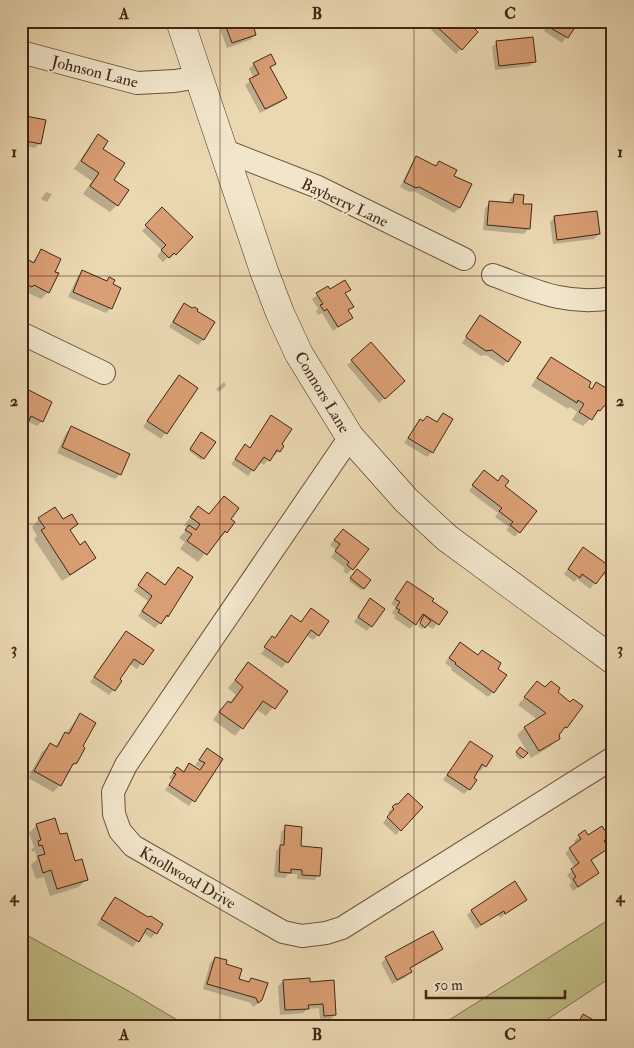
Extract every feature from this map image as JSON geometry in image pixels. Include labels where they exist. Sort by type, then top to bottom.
[{"type":"street","name":"Connors Lane","points":[[180,21],[264,271],[289,334],[310,374],[350,437],[406,500],[447,538],[613,660]]},
{"type":"street","name":"Johnson Lane","points":[[21,52],[138,83],[175,81],[199,77]]},
{"type":"street","name":"Bayberry Lane","points":[[223,150],[318,187],[464,259]]},
{"type":"street","points":[[494,275],[548,295],[580,301],[613,298]]},
{"type":"street","points":[[21,333],[104,373]]},
{"type":"street","name":"Knollwood Drive","points":[[350,437],[126,765],[113,792],[114,814],[120,831],[133,846],[283,932],[302,936],[326,933],[342,928],[613,758]]},
{"type":"shaded area","points":[[613,917],[613,976],[536,1027],[438,1027]]},
{"type":"shaded area","points":[[21,932],[125,989],[189,1027],[21,1027]]},
{"type":"building","points":[[224,21],[252,21],[256,35],[232,43]]},
{"type":"building","points":[[438,21],[467,21],[478,32],[462,50],[435,25]]},
{"type":"building","points":[[550,21],[579,21],[568,38],[547,26]]},
{"type":"building","points":[[533,37],[536,62],[499,66],[496,41]]},
{"type":"building","points":[[271,54],[276,64],[270,67],[287,98],[265,109],[249,79],[259,74],[253,63]]},
{"type":"building","points":[[21,115],[46,120],[41,144],[21,140]]},
{"type":"building","points":[[98,134],[108,141],[103,149],[125,163],[114,180],[129,190],[118,206],[90,186],[99,173],[81,161]]},
{"type":"building","points":[[416,156],[436,166],[439,161],[457,170],[454,176],[472,184],[460,208],[419,187],[416,188],[404,182]]},
{"type":"building","points":[[514,194],[524,195],[523,204],[532,204],[530,229],[487,225],[489,201],[513,203]]},
{"type":"building","points":[[162,207],[193,237],[176,255],[174,253],[169,258],[161,250],[166,245],[145,225]]},
{"type":"building","points":[[597,211],[600,234],[557,240],[554,216]]},
{"type":"building","points":[[41,249],[61,259],[55,272],[59,273],[49,293],[34,285],[32,287],[21,282],[21,256],[34,263]]},
{"type":"building","points":[[82,270],[107,281],[109,277],[115,280],[113,284],[121,288],[112,309],[73,292]]},
{"type":"building","points":[[345,280],[351,290],[345,293],[354,307],[348,310],[353,318],[338,327],[327,309],[324,311],[320,305],[323,304],[316,293],[328,286],[330,289]]},
{"type":"building","points":[[184,303],[198,309],[197,311],[215,322],[204,340],[173,322]]},
{"type":"building","points":[[480,315],[521,342],[508,362],[492,350],[486,351],[467,338],[466,336]]},
{"type":"building","points":[[371,342],[405,381],[385,399],[351,360]]},
{"type":"building","points":[[551,357],[591,382],[589,387],[592,389],[596,382],[611,391],[613,396],[608,404],[600,411],[598,410],[592,420],[579,412],[584,404],[578,400],[577,403],[537,378]]},
{"type":"building","points":[[179,375],[198,388],[167,434],[147,421]]},
{"type":"building","points":[[21,386],[52,402],[43,422],[31,416],[28,423],[21,420]]},
{"type":"building","points":[[443,413],[453,419],[433,453],[408,438],[420,419],[423,421],[427,416],[437,422]]},
{"type":"building","points":[[271,415],[292,429],[282,444],[284,446],[280,452],[277,450],[270,461],[264,457],[254,471],[235,459],[245,444],[250,448]]},
{"type":"building","points":[[71,426],[130,454],[121,475],[62,447]]},
{"type":"building","points":[[201,432],[216,442],[204,459],[190,449]]},
{"type":"building","points":[[484,470],[498,481],[502,475],[509,481],[505,486],[537,511],[520,533],[510,525],[513,522],[499,511],[502,508],[472,485]]},
{"type":"building","points":[[224,496],[239,508],[231,519],[235,522],[227,533],[225,531],[207,555],[187,541],[192,534],[185,530],[189,525],[196,530],[200,524],[190,517],[198,506],[209,514]]},
{"type":"building","points":[[55,507],[63,519],[72,514],[78,524],[70,530],[80,545],[85,541],[96,558],[70,575],[41,530],[45,528],[38,518]]},
{"type":"building","points":[[343,529],[369,549],[353,570],[347,565],[349,562],[335,551],[340,544],[334,540]]},
{"type":"building","points":[[583,547],[608,565],[613,558],[613,573],[607,569],[596,584],[582,574],[580,578],[568,569]]},
{"type":"building","points":[[178,567],[193,577],[168,617],[167,615],[161,624],[142,611],[152,596],[138,585],[147,572],[165,585]]},
{"type":"building","points":[[357,569],[371,580],[364,589],[350,578]]},
{"type":"building","points":[[407,581],[434,599],[432,601],[448,612],[439,625],[423,614],[416,625],[398,612],[400,610],[396,608],[400,602],[395,599]]},
{"type":"building","points":[[370,598],[385,609],[372,627],[358,617]]},
{"type":"building","points":[[311,608],[329,621],[319,636],[311,630],[288,663],[264,647],[272,636],[275,638],[291,615],[301,622]]},
{"type":"building","points":[[424,615],[431,621],[425,628],[420,623]]},
{"type":"building","points":[[126,631],[154,650],[143,665],[134,659],[120,679],[122,681],[115,691],[94,677]]},
{"type":"building","points":[[460,642],[478,655],[482,650],[501,663],[498,669],[507,675],[494,693],[449,658]]},
{"type":"building","points":[[248,662],[288,691],[275,709],[263,701],[243,729],[219,712],[228,701],[231,703],[243,687],[235,680]]},
{"type":"building","points":[[537,681],[545,687],[551,681],[560,688],[558,692],[570,702],[573,699],[583,706],[567,728],[565,727],[559,735],[560,739],[539,751],[524,727],[546,713],[524,697]]},
{"type":"building","points":[[80,713],[96,723],[83,746],[85,748],[77,763],[73,764],[61,786],[34,771],[50,743],[57,747],[65,732],[69,734]]},
{"type":"building","points":[[470,741],[493,756],[486,767],[482,764],[474,778],[477,780],[470,790],[447,775]]},
{"type":"building","points":[[520,747],[528,753],[523,758],[516,752]]},
{"type":"building","points":[[207,748],[223,759],[195,802],[169,785],[176,774],[173,773],[177,767],[184,772],[189,763],[200,770],[205,763],[199,760]]},
{"type":"building","points":[[408,793],[423,807],[401,831],[387,817],[394,809],[392,807],[398,804]]},
{"type":"building","points":[[55,818],[60,834],[67,833],[75,861],[82,859],[88,880],[57,889],[51,870],[43,873],[38,856],[45,854],[42,845],[39,846],[38,841],[41,840],[36,824]]},
{"type":"building","points":[[285,825],[302,827],[301,846],[322,848],[320,876],[302,875],[302,870],[291,869],[291,873],[279,872],[280,845],[284,845]]},
{"type":"building","points":[[602,826],[609,837],[604,841],[609,848],[591,860],[599,873],[578,887],[573,879],[576,877],[571,869],[579,863],[569,848],[581,839],[578,835],[585,830],[588,835]]},
{"type":"building","points":[[515,881],[527,900],[505,914],[504,911],[481,925],[471,910]]},
{"type":"building","points":[[115,897],[163,924],[157,934],[147,928],[139,942],[101,919]]},
{"type":"building","points":[[433,931],[443,949],[410,968],[412,972],[397,980],[385,957]]},
{"type":"building","points":[[215,957],[227,960],[226,964],[242,969],[239,979],[249,982],[251,978],[268,983],[262,1000],[258,1003],[256,998],[207,984]]},
{"type":"building","points":[[310,978],[310,982],[334,980],[336,1015],[324,1016],[323,1004],[308,1005],[309,1009],[285,1010],[283,980]]},
{"type":"building","points":[[583,1014],[606,1027],[576,1027]]}]
